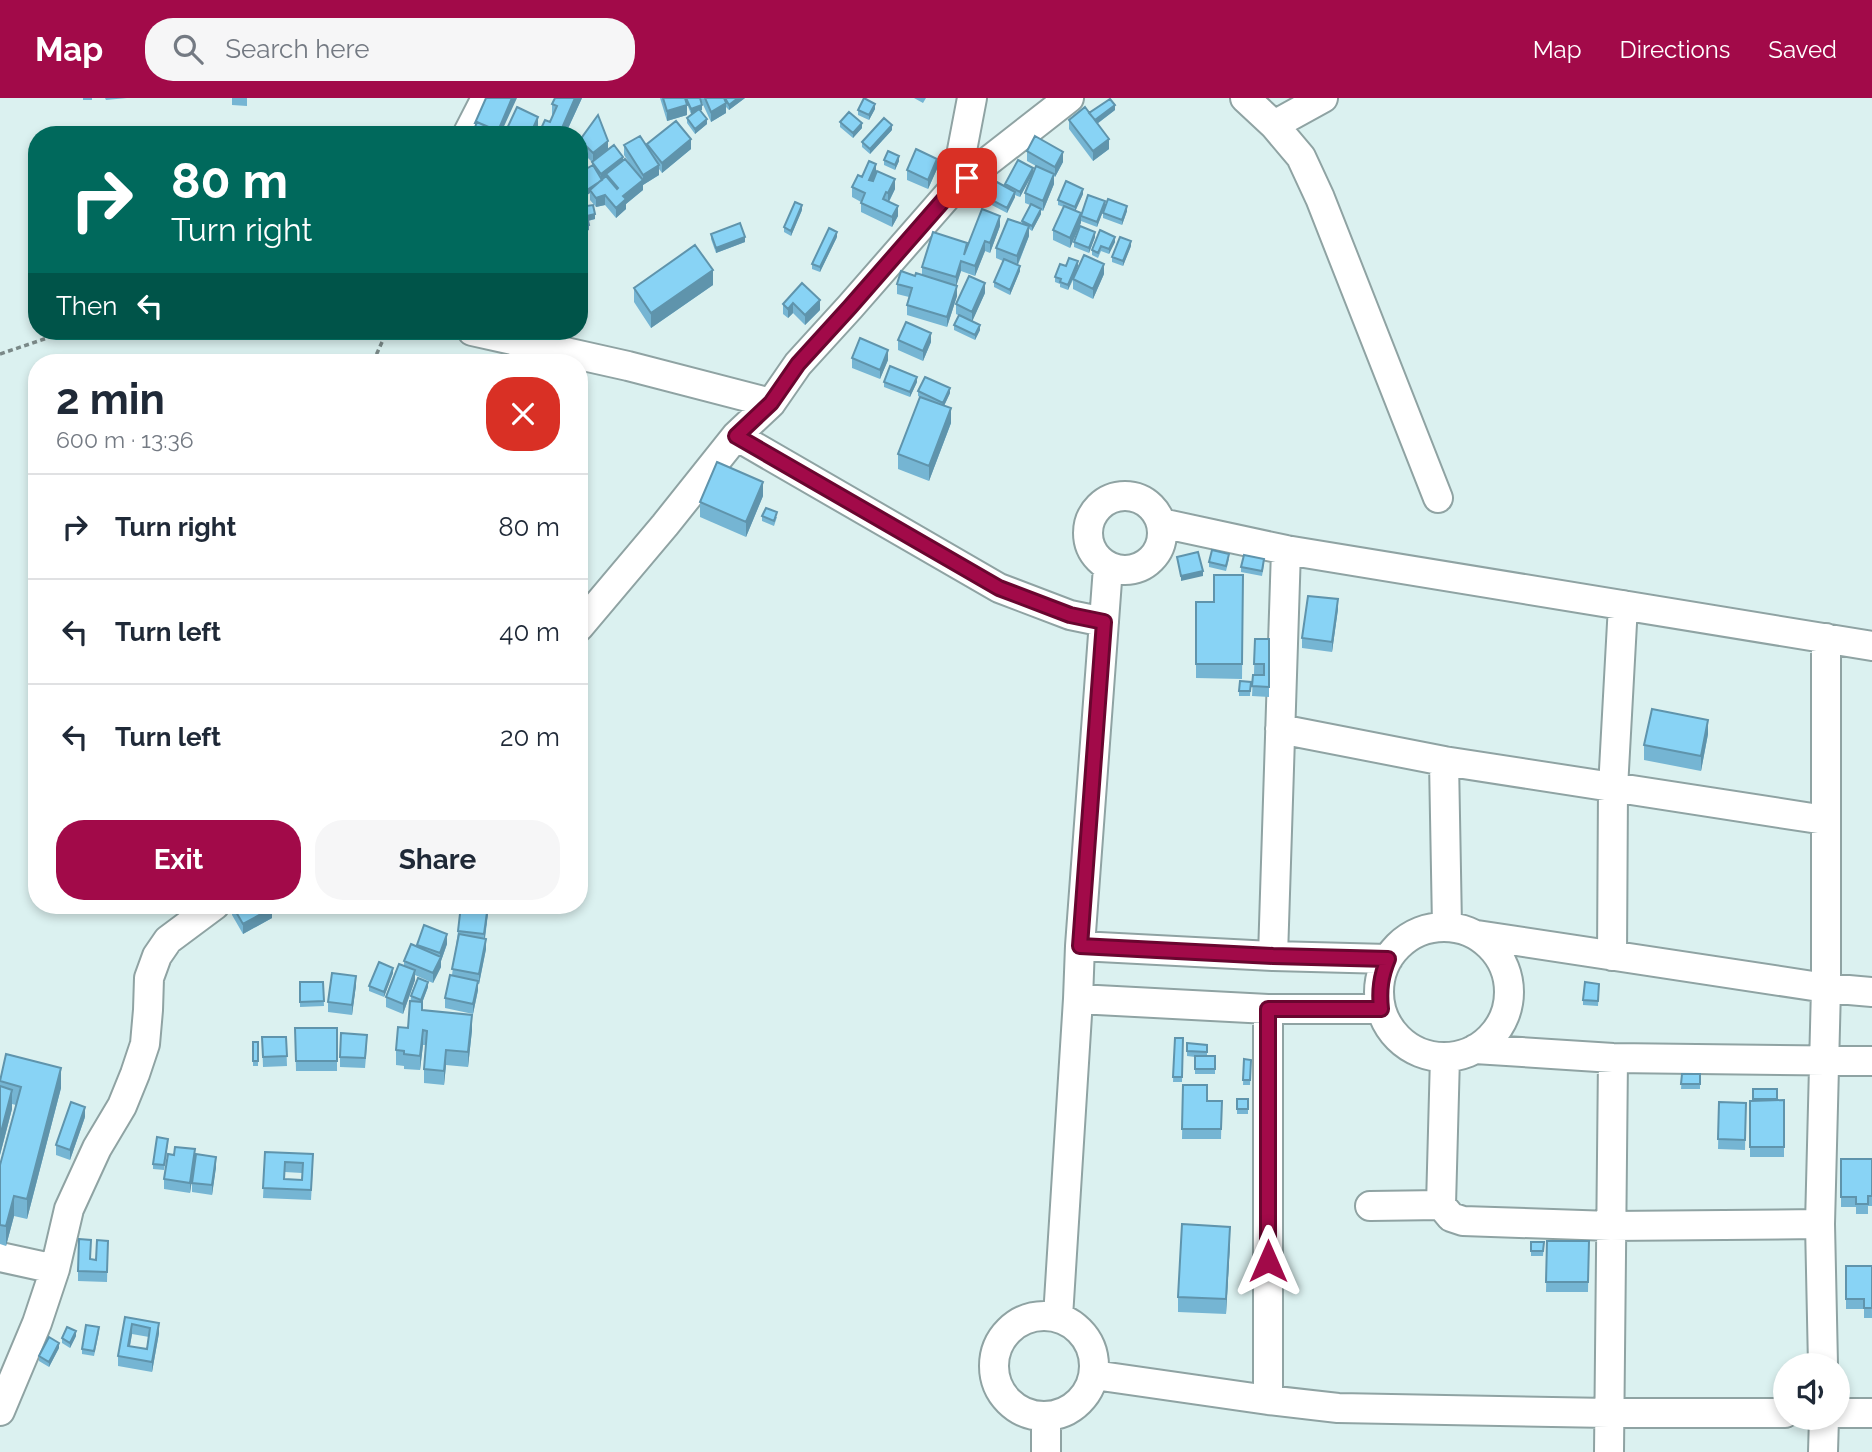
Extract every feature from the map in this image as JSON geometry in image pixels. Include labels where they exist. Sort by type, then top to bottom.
[{"type":"street","points":[[472,126],[486,98]]},
{"type":"street","points":[[955,187],[972,98]]},
{"type":"street","points":[[588,616],[666,525],[736,436],[771,403],[798,364],[955,187],[1069,98]]},
{"type":"street","points":[[1245,98],[1274,125],[1301,157],[1320,198],[1438,498]]},
{"type":"street","points":[[1274,125],[1323,98]]},
{"type":"street","points":[[512,340],[576,354]]},
{"type":"street","points":[[588,357],[771,403]]},
{"type":"street","points":[[736,436],[999,588],[1070,615],[1104,622]]},
{"type":"street","points":[[1117,495],[1136,497],[1152,507],[1161,523],[1162,540],[1155,556],[1141,567],[1125,571],[1108,567],[1094,555],[1087,538],[1089,519],[1101,504],[1117,495]]},
{"type":"street","points":[[1161,523],[1286,550],[1872,646]]},
{"type":"street","points":[[1273,956],[1286,550]]},
{"type":"street","points":[[1058,1317],[1079,999],[1080,946],[1108,567]]},
{"type":"street","points":[[1612,956],[1613,788],[1623,605]]},
{"type":"street","points":[[1823,1353],[1820,1224],[1826,988],[1826,638]]},
{"type":"street","points":[[1280,729],[1444,761],[1825,820]]},
{"type":"street","points":[[1444,761],[1447,926]]},
{"type":"street","points":[[0,1411],[37,1323],[55,1269],[69,1209],[97,1148],[122,1106],[145,1044],[149,978],[157,956],[168,940],[203,914]]},
{"type":"street","points":[[1872,992],[1826,988],[1612,956],[1477,934],[1447,926],[1424,929],[1403,941],[1388,959],[1379,992],[1381,1009],[1390,1028],[1405,1044],[1424,1054],[1445,1057],[1475,1049],[1613,1058],[1872,1061]]},
{"type":"street","points":[[1475,1049],[1493,1035],[1505,1015],[1509,992],[1506,970],[1494,949],[1477,934]]},
{"type":"street","points":[[1080,946],[1388,959]]},
{"type":"street","points":[[1079,999],[1268,1009],[1381,1009]]},
{"type":"street","points":[[1268,1009],[1268,1400]]},
{"type":"street","points":[[1445,1057],[1441,1205],[1451,1217],[1463,1221],[1611,1226],[1820,1224]]},
{"type":"street","points":[[1609,1452],[1613,1058]]},
{"type":"street","points":[[1370,1206],[1441,1205]]},
{"type":"street","points":[[0,1257],[55,1269]]},
{"type":"street","points":[[1033,1316],[1058,1317],[1080,1329],[1093,1350],[1094,1375],[1088,1391],[1078,1405],[1063,1413],[1046,1417],[1022,1412],[1003,1396],[993,1373],[996,1348],[1011,1327],[1033,1316]]},
{"type":"street","points":[[1094,1375],[1351,1409],[1773,1413]]},
{"type":"street","points":[[1850,1413],[1872,1413]]},
{"type":"street","points":[[1046,1417],[1046,1452]]},
{"type":"street","points":[[1823,1452],[1824,1430]]},
{"type":"path","points":[[0,354],[41,340]]},
{"type":"building","points":[[486,98],[512,98],[500,126],[475,123]]},
{"type":"building","points":[[555,98],[575,98],[563,126],[542,126],[545,120],[550,122],[557,106],[552,104]]},
{"type":"building","points":[[663,98],[685,98],[687,105],[667,111]]},
{"type":"building","points":[[686,98],[700,98],[702,105],[691,109]]},
{"type":"building","points":[[705,98],[724,98],[726,103],[711,112]]},
{"type":"building","points":[[725,98],[738,98],[729,105]]},
{"type":"building","points":[[864,98],[875,104],[869,115],[858,110]]},
{"type":"building","points":[[1110,99],[1115,105],[1095,120],[1089,113]]},
{"type":"building","points":[[517,107],[538,117],[534,126],[508,126]]},
{"type":"building","points":[[1085,107],[1109,139],[1093,151],[1069,120]]},
{"type":"building","points":[[699,109],[707,119],[695,129],[687,118]]},
{"type":"building","points":[[849,112],[862,123],[853,133],[840,122]]},
{"type":"building","points":[[598,115],[608,141],[593,153],[588,148],[588,129]]},
{"type":"building","points":[[884,118],[892,125],[870,149],[862,142]]},
{"type":"building","points":[[676,121],[691,139],[662,163],[647,144]]},
{"type":"building","points":[[640,136],[659,165],[643,175],[624,145]]},
{"type":"building","points":[[1035,136],[1063,152],[1055,167],[1027,151]]},
{"type":"building","points":[[614,145],[623,157],[601,174],[592,162]]},
{"type":"building","points":[[916,149],[937,159],[928,180],[907,170]]},
{"type":"building","points":[[888,151],[899,156],[895,165],[884,160]]},
{"type":"building","points":[[625,159],[643,180],[623,196],[626,199],[616,208],[605,195],[596,198],[590,190],[606,176],[617,189],[606,174]]},
{"type":"building","points":[[1018,160],[1033,168],[1020,192],[1005,184]]},
{"type":"building","points":[[869,161],[876,164],[869,180],[873,181],[877,171],[895,179],[883,199],[898,206],[892,217],[861,203],[865,193],[852,187],[858,175],[862,177]]},
{"type":"building","points":[[593,165],[602,180],[588,189],[588,168]]},
{"type":"building","points":[[1036,166],[1054,174],[1043,201],[1025,193]]},
{"type":"building","points":[[995,181],[1015,192],[1007,208],[986,197]]},
{"type":"building","points":[[1066,181],[1083,189],[1075,207],[1058,200]]},
{"type":"building","points":[[1088,195],[1105,201],[1097,222],[1081,216]]},
{"type":"building","points":[[1108,199],[1127,206],[1122,220],[1103,213]]},
{"type":"building","points":[[795,202],[802,205],[791,231],[784,227]]},
{"type":"building","points":[[1031,204],[1041,209],[1032,226],[1022,221]]},
{"type":"building","points":[[593,205],[595,214],[588,216],[588,206]]},
{"type":"building","points":[[1064,206],[1081,213],[1070,238],[1053,230]]},
{"type":"building","points":[[982,209],[1000,216],[990,243],[985,241],[975,266],[961,261],[956,277],[922,267],[933,232],[967,243],[964,255]]},
{"type":"building","points":[[1008,219],[1029,226],[1017,256],[996,248]]},
{"type":"building","points":[[740,223],[745,237],[716,248],[711,234]]},
{"type":"building","points":[[1080,226],[1095,232],[1089,248],[1074,242]]},
{"type":"building","points":[[829,228],[837,232],[820,267],[812,264]]},
{"type":"building","points":[[1100,230],[1115,237],[1109,249],[1101,246],[1098,253],[1092,250]]},
{"type":"building","points":[[1120,237],[1131,241],[1123,261],[1112,257]]},
{"type":"building","points":[[695,245],[713,270],[651,313],[634,288]]},
{"type":"building","points":[[1084,255],[1104,264],[1093,289],[1073,279]]},
{"type":"building","points":[[1069,258],[1078,261],[1068,285],[1055,277],[1060,264],[1066,266]]},
{"type":"building","points":[[1004,259],[1020,266],[1010,290],[994,282]]},
{"type":"building","points":[[901,271],[957,286],[947,317],[907,305],[912,288],[897,284]]},
{"type":"building","points":[[969,276],[985,283],[972,312],[956,304]]},
{"type":"building","points":[[802,283],[820,300],[805,315],[793,303],[788,309],[783,304]]},
{"type":"building","points":[[959,315],[980,325],[975,335],[954,325]]},
{"type":"building","points":[[906,322],[931,333],[923,351],[898,340]]},
{"type":"building","points":[[860,338],[888,350],[880,370],[852,358]]},
{"type":"building","points":[[890,366],[917,377],[910,392],[884,382]]},
{"type":"building","points":[[925,377],[950,388],[943,403],[918,391]]},
{"type":"building","points":[[920,397],[951,408],[929,466],[898,454]]},
{"type":"building","points":[[717,462],[763,482],[746,522],[700,502]]},
{"type":"building","points":[[766,508],[777,512],[774,521],[762,516]]},
{"type":"building","points":[[1212,550],[1229,554],[1226,566],[1209,562]]},
{"type":"building","points":[[1198,552],[1203,571],[1181,576],[1177,557]]},
{"type":"building","points":[[1244,555],[1264,559],[1262,571],[1241,567]]},
{"type":"building","points":[[1214,575],[1243,575],[1242,664],[1196,664],[1196,602],[1214,602]]},
{"type":"building","points":[[1308,596],[1338,599],[1332,642],[1302,638]]},
{"type":"building","points":[[1255,639],[1269,639],[1269,687],[1252,686],[1253,675],[1264,675],[1264,664],[1254,664]]},
{"type":"building","points":[[1240,681],[1251,682],[1250,691],[1239,691]]},
{"type":"building","points":[[1652,709],[1708,720],[1701,756],[1644,745]]},
{"type":"building","points":[[237,914],[261,914],[243,924]]},
{"type":"building","points":[[460,914],[487,914],[484,934],[458,931]]},
{"type":"building","points":[[424,925],[447,934],[440,953],[417,945]]},
{"type":"building","points":[[459,934],[486,939],[479,974],[452,969]]},
{"type":"building","points":[[411,944],[441,957],[433,973],[404,961]]},
{"type":"building","points":[[379,962],[393,968],[384,992],[369,986]]},
{"type":"building","points":[[399,964],[415,970],[403,1004],[386,997]]},
{"type":"building","points":[[332,973],[356,976],[352,1005],[328,1002]]},
{"type":"building","points":[[450,975],[478,981],[473,1004],[445,998]]},
{"type":"building","points":[[418,978],[428,982],[421,1000],[411,996]]},
{"type":"building","points":[[300,982],[323,982],[324,1001],[300,1002]]},
{"type":"building","points":[[1585,982],[1599,984],[1598,1001],[1583,1000]]},
{"type":"building","points":[[410,1001],[422,1002],[422,1010],[472,1015],[468,1052],[446,1050],[444,1071],[424,1069],[427,1031],[423,1030],[420,1056],[396,1050],[398,1027],[408,1028]]},
{"type":"building","points":[[295,1028],[337,1028],[337,1061],[296,1061]]},
{"type":"building","points":[[341,1033],[367,1035],[365,1058],[340,1057]]},
{"type":"building","points":[[262,1037],[286,1037],[287,1056],[263,1057]]},
{"type":"building","points":[[1175,1038],[1183,1038],[1182,1077],[1173,1077]]},
{"type":"building","points":[[253,1042],[258,1042],[258,1061],[253,1061]]},
{"type":"building","points":[[1187,1043],[1207,1045],[1207,1052],[1187,1051]]},
{"type":"building","points":[[6,1054],[61,1068],[27,1199],[14,1196],[6,1226],[0,1225],[0,1165],[21,1087],[0,1081]]},
{"type":"building","points":[[1195,1056],[1215,1056],[1215,1069],[1195,1069]]},
{"type":"building","points":[[1244,1059],[1251,1060],[1250,1080],[1243,1080]]},
{"type":"building","points":[[1682,1074],[1700,1074],[1700,1084],[1681,1084]]},
{"type":"building","points":[[1183,1085],[1207,1085],[1207,1101],[1222,1101],[1221,1129],[1182,1129]]},
{"type":"building","points":[[0,1086],[12,1090],[0,1136]]},
{"type":"building","points":[[1753,1089],[1777,1089],[1777,1099],[1753,1099]]},
{"type":"building","points":[[1237,1099],[1248,1099],[1248,1109],[1237,1109]]},
{"type":"building","points":[[1784,1100],[1784,1147],[1750,1147],[1750,1101]]},
{"type":"building","points":[[71,1102],[85,1107],[70,1150],[56,1145]]},
{"type":"building","points":[[1719,1102],[1746,1103],[1745,1140],[1718,1139]]},
{"type":"building","points":[[157,1137],[168,1139],[164,1165],[153,1164]]},
{"type":"building","points":[[175,1147],[195,1149],[190,1183],[164,1179],[168,1154],[174,1155]]},
{"type":"building","points":[[265,1152],[313,1154],[311,1190],[263,1188]],"holes":[[[285,1162],[303,1163],[302,1180],[284,1179]]]},
{"type":"building","points":[[196,1154],[216,1157],[212,1185],[192,1183]]},
{"type":"building","points":[[1841,1159],[1872,1159],[1872,1196],[1868,1196],[1868,1204],[1856,1204],[1856,1197],[1841,1197]]},
{"type":"building","points":[[1182,1224],[1230,1227],[1226,1299],[1178,1297]]},
{"type":"building","points":[[79,1239],[91,1240],[90,1259],[96,1260],[97,1240],[108,1241],[107,1272],[78,1271]]},
{"type":"building","points":[[1547,1241],[1589,1241],[1588,1282],[1546,1282]]},
{"type":"building","points":[[1531,1242],[1544,1242],[1543,1251],[1531,1251]]},
{"type":"building","points":[[1846,1266],[1872,1266],[1872,1308],[1864,1308],[1864,1299],[1846,1299]]},
{"type":"building","points":[[125,1317],[159,1323],[152,1362],[118,1356]],"holes":[[[132,1324],[150,1328],[147,1349],[128,1346]]]},
{"type":"building","points":[[86,1325],[99,1327],[94,1351],[82,1349]]},
{"type":"building","points":[[67,1327],[76,1331],[70,1343],[62,1338]]},
{"type":"building","points":[[49,1337],[59,1343],[49,1362],[39,1356]]},
{"type":"route","points":[[967,178],[955,187],[798,364],[771,403],[736,436],[999,588],[1070,615],[1104,622],[1080,946],[1388,959],[1381,975],[1381,1009],[1268,1009],[1268,1261]]}]
